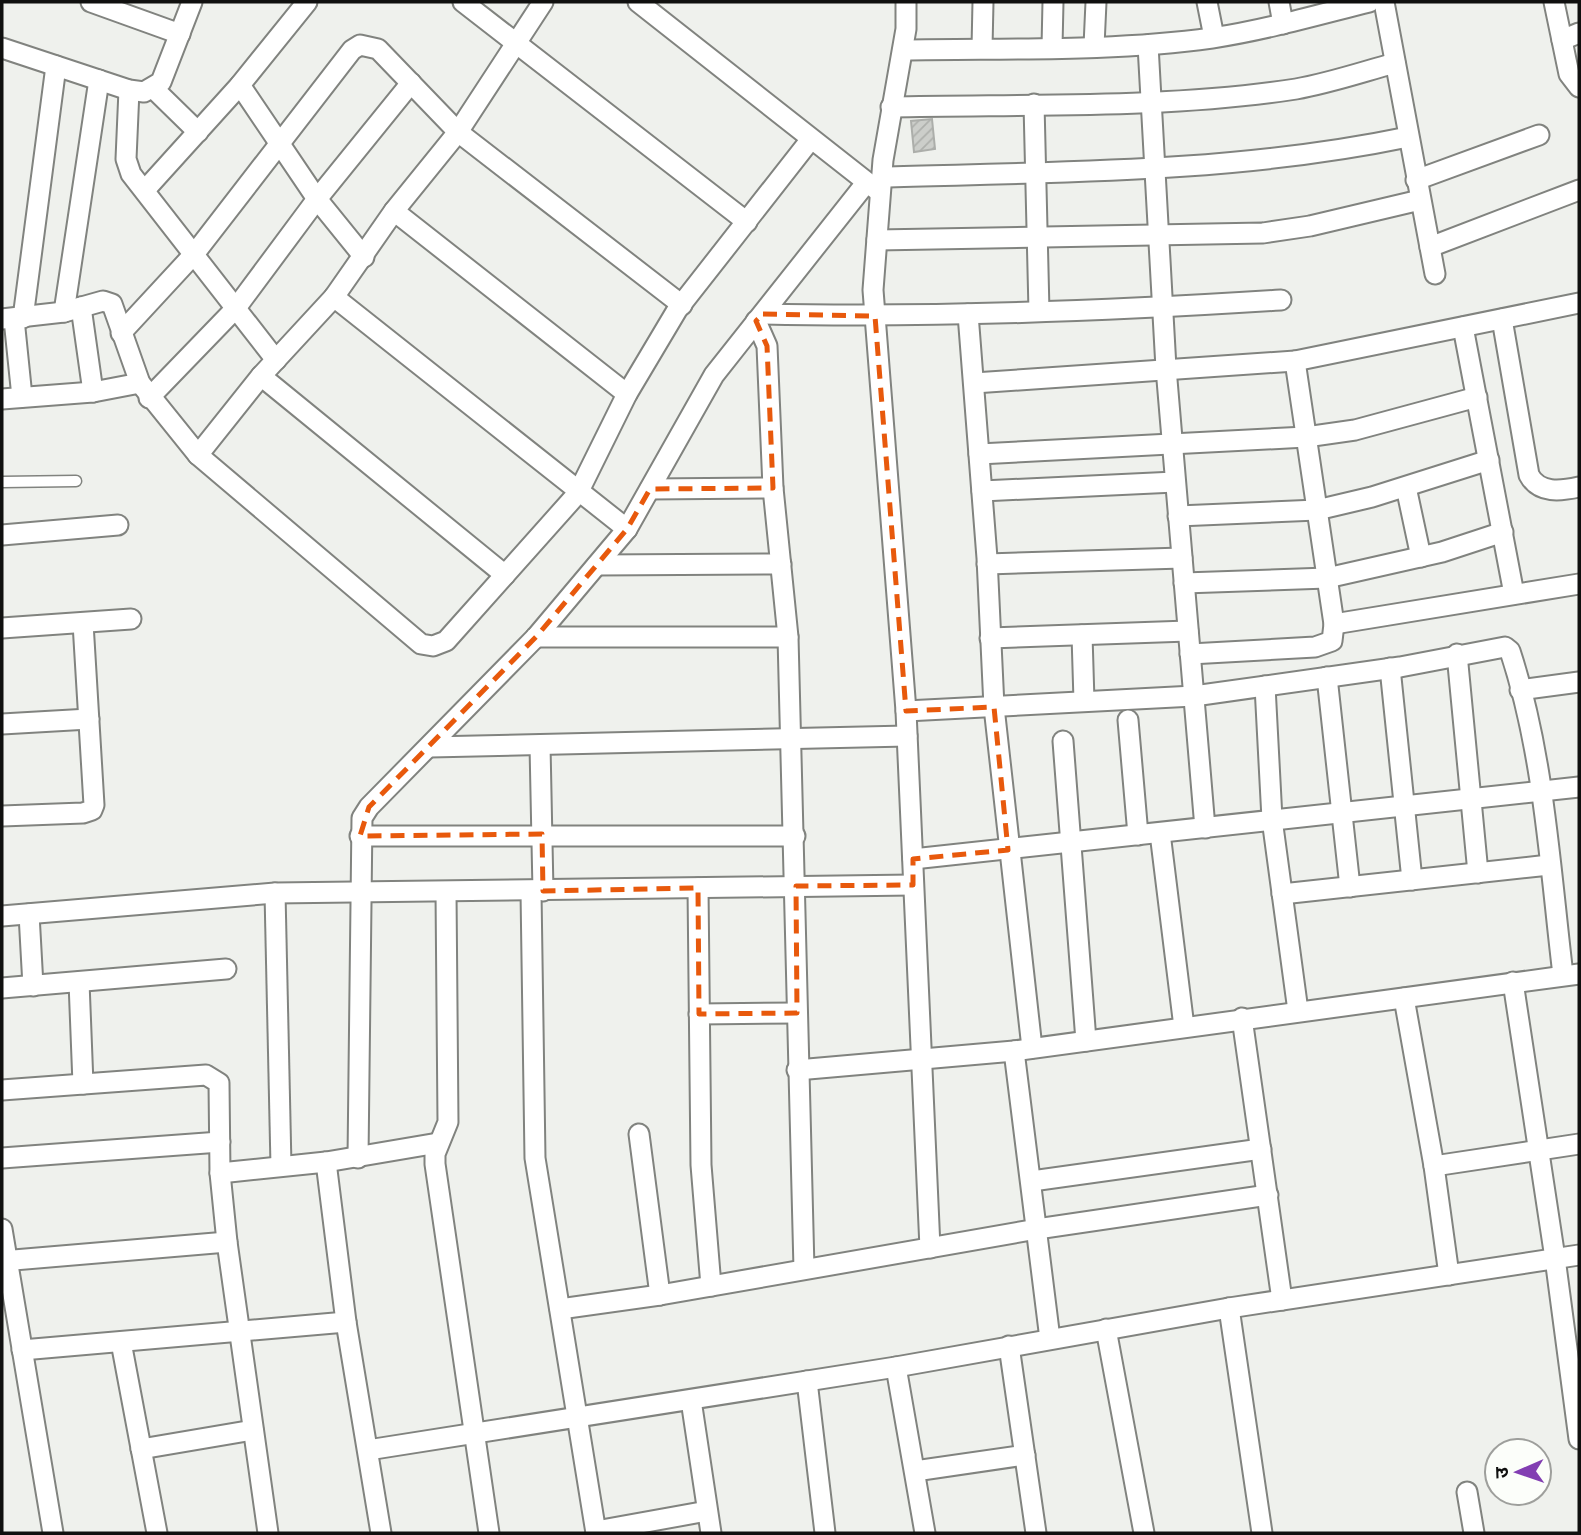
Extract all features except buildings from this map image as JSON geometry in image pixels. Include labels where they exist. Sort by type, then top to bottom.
[{"type":"street","points":[[91,2],[180,34]]},
{"type":"street","points":[[2,48],[129,90],[144,92],[154,89],[161,82],[192,2]]},
{"type":"street","points":[[145,190],[240,85],[307,2]]},
{"type":"street","points":[[463,2],[516,40],[747,222]]},
{"type":"street","points":[[198,455],[261,376],[334,297],[394,211],[458,132],[543,2]]},
{"type":"street","points":[[638,2],[811,139],[876,184],[1037,172],[1155,169],[1283,159],[1408,137]]},
{"type":"street","points":[[906,2],[902,50],[876,184],[877,240],[873,290],[906,710],[930,1248]]},
{"type":"street","points":[[982,48],[983,2]]},
{"type":"street","points":[[1052,47],[1053,2]]},
{"type":"street","points":[[1094,46],[1096,2]]},
{"type":"street","points":[[1207,2],[1214,37]]},
{"type":"street","points":[[1279,2],[1283,24]]},
{"type":"street","points":[[1384,2],[1435,274]]},
{"type":"street","points":[[1554,2],[1571,36],[1570,74],[1579,87]]},
{"type":"street","points":[[902,50],[1148,45],[1214,37],[1283,24],[1356,3]]},
{"type":"street","points":[[121,333],[195,253],[352,50],[360,45],[378,49],[458,132],[681,305]]},
{"type":"street","points":[[1148,45],[1166,368],[1205,828]]},
{"type":"street","points":[[891,107],[1151,101],[1298,88],[1395,63]]},
{"type":"street","points":[[22,397],[13,319],[55,66]]},
{"type":"street","points":[[93,392],[73,310],[99,80]]},
{"type":"street","points":[[2,399],[144,390],[236,308],[317,199],[411,83]]},
{"type":"street","points":[[240,85],[317,199],[364,257]]},
{"type":"street","points":[[154,89],[198,132]]},
{"type":"street","points":[[129,90],[127,167],[276,360]]},
{"type":"street","points":[[1034,104],[1040,238],[1039,311]]},
{"type":"street","points":[[1416,180],[1539,135]]},
{"type":"street","points":[[13,319],[73,310],[108,301],[114,308],[144,390],[198,455],[421,644],[433,646],[446,641],[578,493],[627,394],[681,305],[811,139]]},
{"type":"street","points":[[358,1158],[362,818],[369,807],[536,637],[627,529],[714,375],[759,318],[876,184]]},
{"type":"street","points":[[1430,247],[1579,190]]},
{"type":"street","points":[[877,240],[1159,236],[1275,231],[1310,226],[1420,200]]},
{"type":"street","points":[[394,211],[627,394]]},
{"type":"street","points":[[334,297],[578,493],[627,529]]},
{"type":"street","points":[[759,318],[968,314],[1281,300]]},
{"type":"street","points":[[974,383],[1295,361],[1579,303]]},
{"type":"street","points":[[968,314],[987,564],[994,707],[1008,850],[1032,1181],[1050,1339]]},
{"type":"street","points":[[759,318],[767,346],[774,488],[788,637],[804,1269]]},
{"type":"street","points":[[1502,318],[1529,475],[1534,484],[1545,489],[1560,491],[1579,487]]},
{"type":"street","points":[[1463,327],[1514,594]]},
{"type":"street","points":[[1190,654],[1315,647],[1332,641],[1334,624],[1295,361]]},
{"type":"street","points":[[261,376],[505,575]]},
{"type":"street","points":[[979,454],[1306,437],[1355,430],[1477,397]]},
{"type":"street","points":[[1178,516],[1317,510],[1406,487],[1489,460]]},
{"type":"street","points":[[982,491],[1175,482]]},
{"type":"street","points":[[1406,487],[1421,557]]},
{"type":"street","points":[[650,489],[774,488]]},
{"type":"street","points":[[2,535],[118,525]]},
{"type":"street","points":[[1184,583],[1327,578],[1421,557],[1503,533]]},
{"type":"street","points":[[987,564],[1182,558]]},
{"type":"street","points":[[597,565],[781,564]]},
{"type":"street","points":[[1334,624],[1579,584]]},
{"type":"street","points":[[2,628],[131,620]]},
{"type":"street","points":[[2,816],[83,813],[92,810],[83,622]]},
{"type":"street","points":[[990,638],[1188,631]]},
{"type":"street","points":[[1082,635],[1084,701]]},
{"type":"street","points":[[536,637],[788,637]]},
{"type":"street","points":[[797,1070],[922,1061],[1023,1049],[1571,974],[1549,866],[1541,791],[1521,690],[1510,651],[1505,647],[1390,668],[1194,696],[906,710]]},
{"type":"street","points":[[1457,654],[1478,873]]},
{"type":"street","points":[[1390,668],[1412,880]]},
{"type":"street","points":[[1327,677],[1350,887]]},
{"type":"street","points":[[1521,690],[1579,682]]},
{"type":"street","points":[[1265,686],[1272,819],[1298,1012]]},
{"type":"street","points":[[2,724],[89,719]]},
{"type":"street","points":[[1128,720],[1138,835]]},
{"type":"street","points":[[430,747],[907,736]]},
{"type":"street","points":[[1062,741],[1086,1041]]},
{"type":"street","points":[[540,745],[542,834],[537,892],[535,1158],[596,1532],[707,1511]]},
{"type":"street","points":[[913,859],[1579,787]]},
{"type":"street","points":[[1160,833],[1184,1027]]},
{"type":"street","points":[[360,836],[794,836]]},
{"type":"street","points":[[1282,894],[1549,866]]},
{"type":"street","points":[[2,916],[275,893],[361,890],[537,892],[913,885]]},
{"type":"street","points":[[698,888],[701,1165],[711,1286]]},
{"type":"street","points":[[446,892],[448,1122],[439,1143],[435,1164],[472,1434],[489,1533]]},
{"type":"street","points":[[275,893],[281,1166]]},
{"type":"street","points":[[29,914],[33,986]]},
{"type":"street","points":[[2,988],[226,969]]},
{"type":"street","points":[[79,982],[83,1084]]},
{"type":"street","points":[[1513,982],[1555,1258],[1579,1439]]},
{"type":"street","points":[[1404,998],[1434,1166],[1449,1275]]},
{"type":"street","points":[[699,1014],[797,1013]]},
{"type":"street","points":[[1242,1018],[1282,1300]]},
{"type":"street","points":[[2,1090],[206,1075],[214,1078],[221,1093],[220,1172],[227,1242],[268,1533]]},
{"type":"street","points":[[639,1134],[660,1295]]},
{"type":"street","points":[[2,1158],[220,1143]]},
{"type":"street","points":[[220,1172],[358,1158],[439,1143]]},
{"type":"street","points":[[1434,1166],[1579,1143]]},
{"type":"street","points":[[1032,1181],[1261,1149]]},
{"type":"street","points":[[326,1162],[346,1322],[381,1533]]},
{"type":"street","points":[[560,1309],[660,1295],[1037,1229],[1268,1195]]},
{"type":"street","points":[[2,1229],[4,1261],[53,1533]]},
{"type":"street","points":[[4,1261],[227,1242]]},
{"type":"street","points":[[368,1450],[896,1367],[1229,1308],[1579,1255]]},
{"type":"street","points":[[1229,1308],[1262,1533]]},
{"type":"street","points":[[22,1350],[346,1322]]},
{"type":"street","points":[[1105,1328],[1144,1533]]},
{"type":"street","points":[[121,1342],[157,1533]]},
{"type":"street","points":[[1009,1346],[1036,1533]]},
{"type":"street","points":[[896,1367],[925,1533]]},
{"type":"street","points":[[807,1381],[825,1533]]},
{"type":"street","points":[[691,1400],[710,1533]]},
{"type":"street","points":[[141,1449],[253,1430]]},
{"type":"street","points":[[915,1471],[1025,1455]]},
{"type":"street","points":[[1467,1492],[1474,1533]]},
{"type":"lane","points":[[2,482],[76,481]]},
{"type":"highlighted area","points":[[763,314],[875,316],[906,711],[994,707],[1008,850],[913,859],[913,885],[796,886],[797,1013],[699,1014],[698,888],[543,891],[542,834],[360,836],[369,807],[536,637],[627,529],[650,489],[773,488],[767,346],[756,321]]}]
